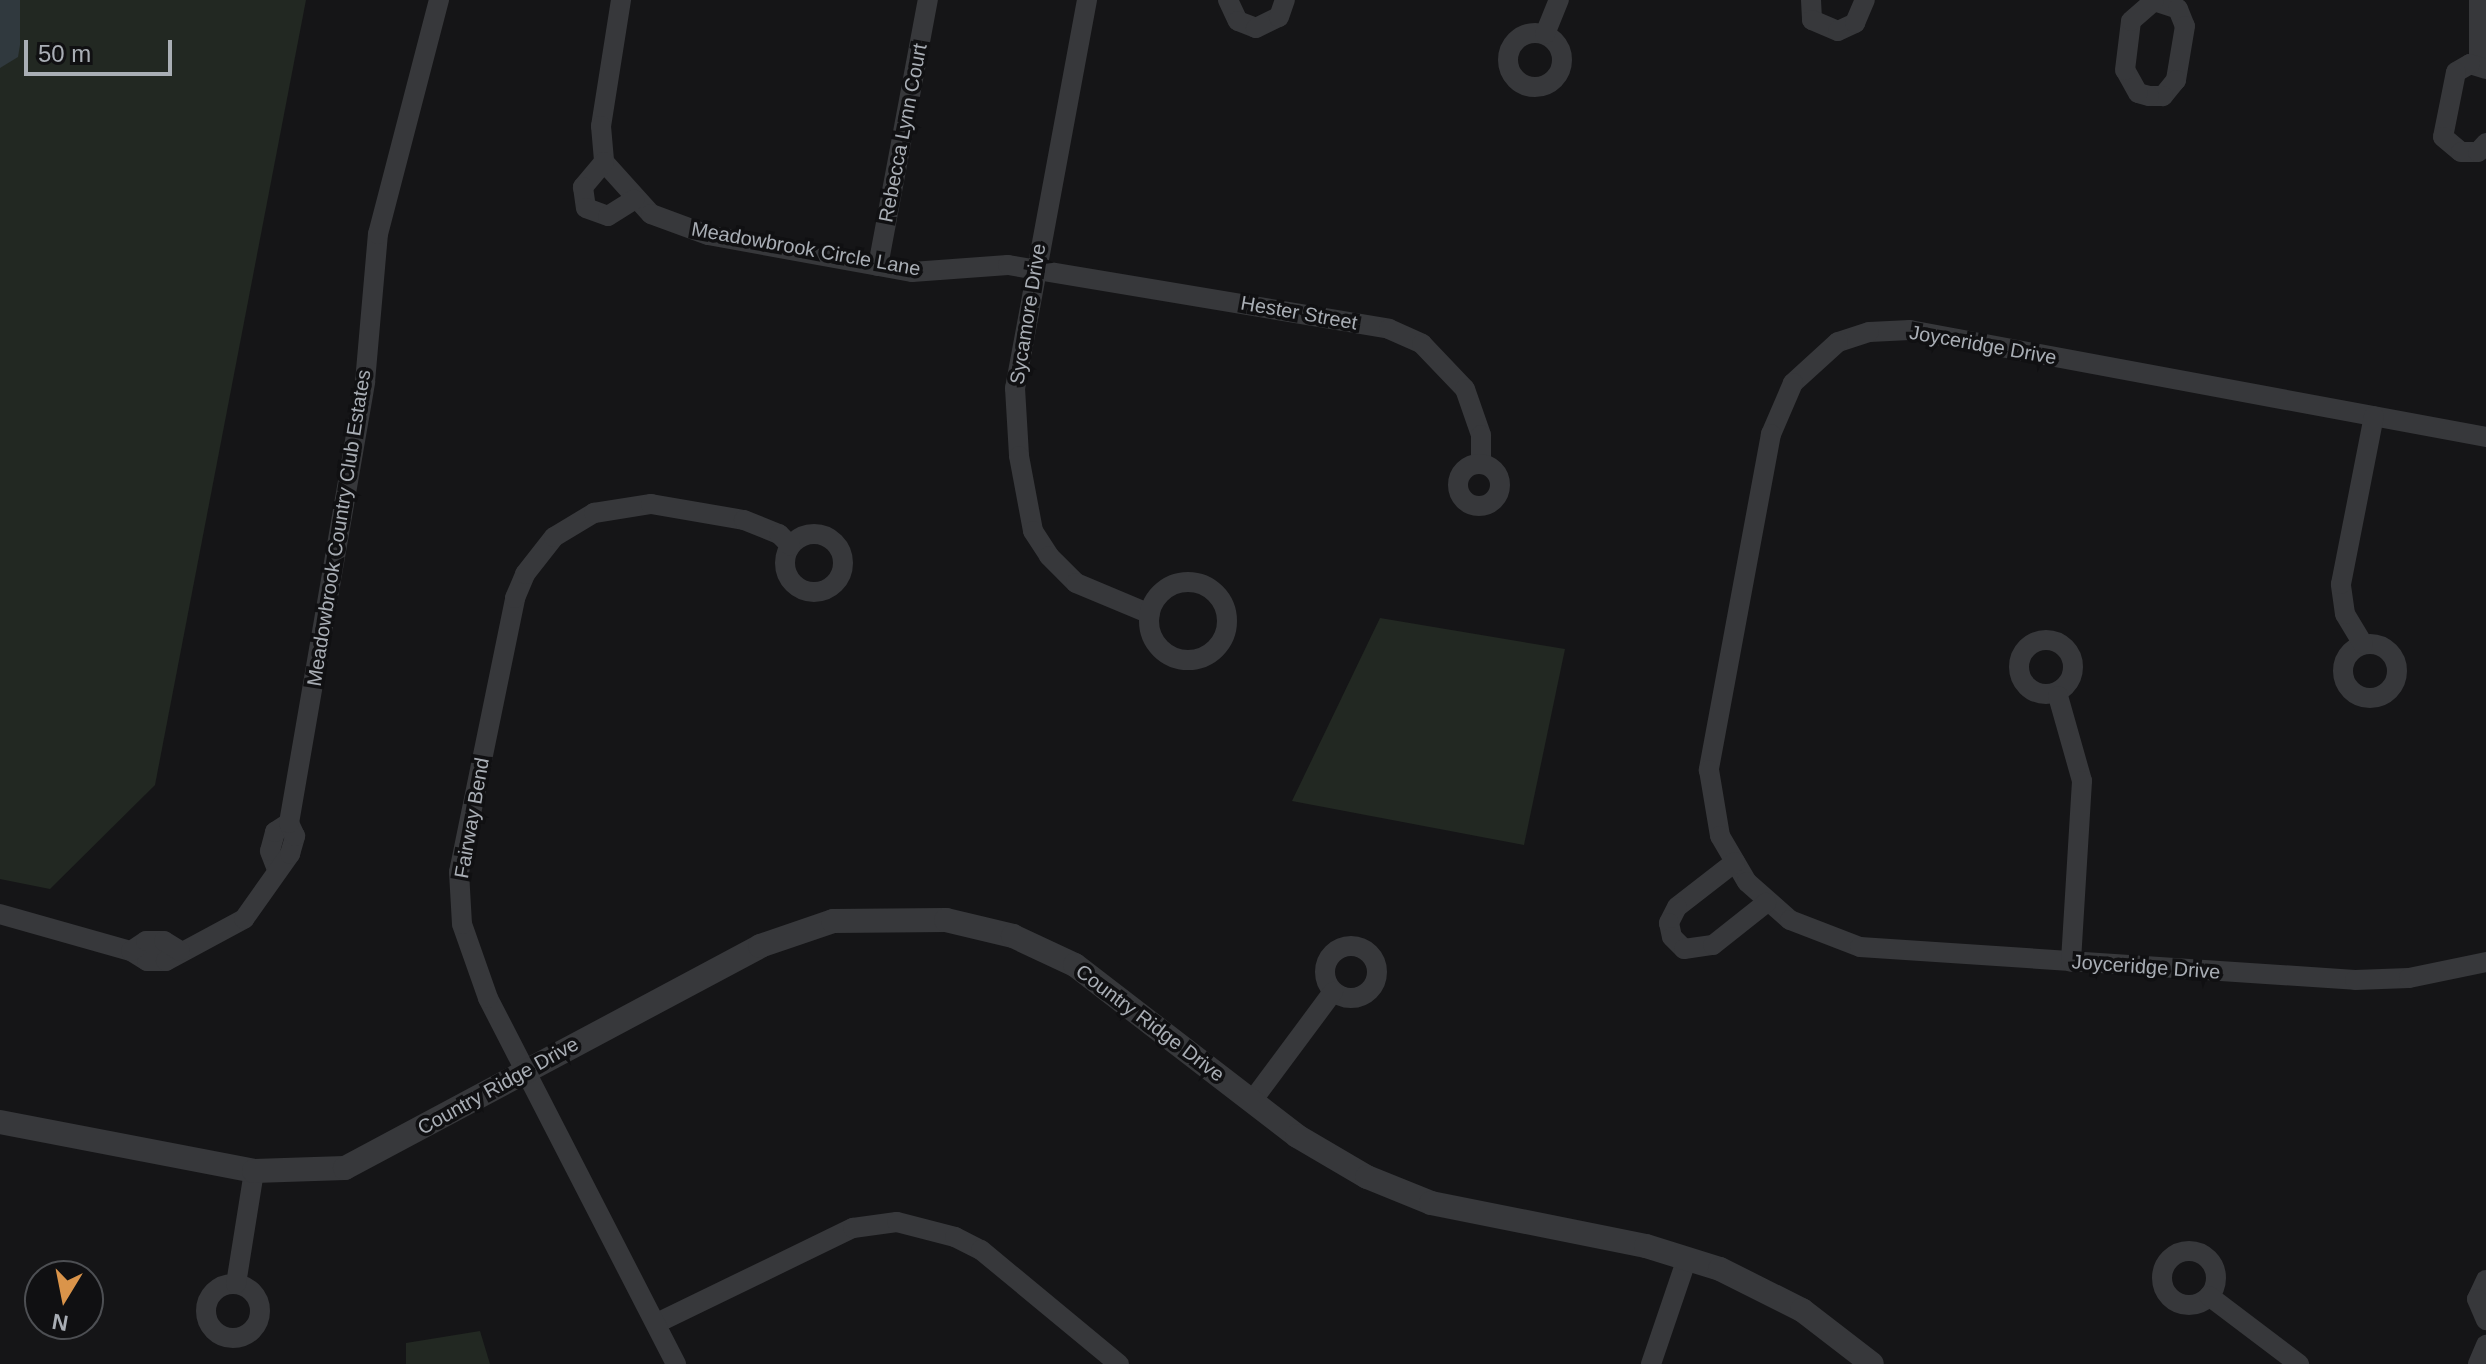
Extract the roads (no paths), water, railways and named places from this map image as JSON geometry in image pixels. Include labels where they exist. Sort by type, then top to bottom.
[{"type":"street","name":"Meadowbrook Country Club Estates","points":[[0,914],[131,951],[146,941],[164,941],[180,951],[218,936],[244,919],[276,867],[270,851],[275,832],[289,823],[359,424],[378,234],[439,0]]},
{"type":"street","points":[[621,0],[601,126],[604,162],[583,187],[586,208],[608,216],[634,200]]},
{"type":"street","name":"Rebecca Lynn Court","points":[[878,266],[928,0]]},
{"type":"street","name":"Sycamore Drive","points":[[1087,0],[1034,268],[1015,388],[1024,495],[1033,531],[1076,583],[1150,614]]},
{"type":"street","points":[[1228,0],[1238,21],[1256,28],[1279,17],[1285,0]]},
{"type":"street","points":[[1545,34],[1559,0]]},
{"type":"street","points":[[1811,0],[1812,20],[1838,31],[1855,23],[1865,0]]},
{"type":"street","points":[[2479,0],[2482,67],[2462,66],[2452,79],[2443,137],[2461,152],[2478,152],[2486,143]]},
{"type":"street","points":[[2164,1],[2183,17],[2184,36],[2170,91],[2149,96],[2138,93],[2125,70],[2131,21],[2144,5],[2164,1]]},
{"type":"street","name":"Meadowbrook Circle Lane","points":[[604,162],[634,200],[651,214],[708,235],[912,272],[986,265],[1034,268]]},
{"type":"street","name":"Hester Street","points":[[1034,268],[1389,329],[1422,344],[1465,389],[1481,435],[1481,464]]},
{"type":"street","name":"Joyceridge Drive","points":[[2486,437],[1910,330],[1869,332],[1838,342],[1793,383],[1771,434],[1709,770],[1720,836],[1766,903],[1821,935],[1860,947],[2355,980],[2409,978],[2486,962]]},
{"type":"street","points":[[2363,644],[2345,614],[2341,584],[2374,416]]},
{"type":"street","name":"Fairway Bend","points":[[676,1364],[488,998],[459,901],[459,872],[509,622],[525,574],[554,537],[594,513],[619,506],[651,504],[744,520],[779,534],[790,545]]},
{"type":"street","points":[[2058,696],[2082,781],[2071,962]]},
{"type":"street","points":[[1735,862],[1677,907],[1669,923],[1672,937],[1684,949],[1713,945],[1766,903]]},
{"type":"street","name":"Country Ridge Drive","points":[[0,1122],[254,1171],[345,1168],[682,985],[795,931],[833,921],[911,917],[979,925],[1075,965],[1331,1158],[1431,1203],[1687,1258],[1802,1310],[1872,1364]]},
{"type":"street","points":[[1252,1101],[1333,992]]},
{"type":"street","points":[[236,1284],[254,1171]]},
{"type":"street","points":[[657,1323],[853,1228],[897,1222],[955,1237],[981,1250],[1119,1364]]},
{"type":"street","points":[[1651,1364],[1687,1258]]},
{"type":"street","points":[[2486,1280],[2477,1299],[2486,1320]]},
{"type":"street","points":[[2209,1296],[2299,1364]]},
{"type":"street","points":[[2478,1364],[2486,1345]]}]
